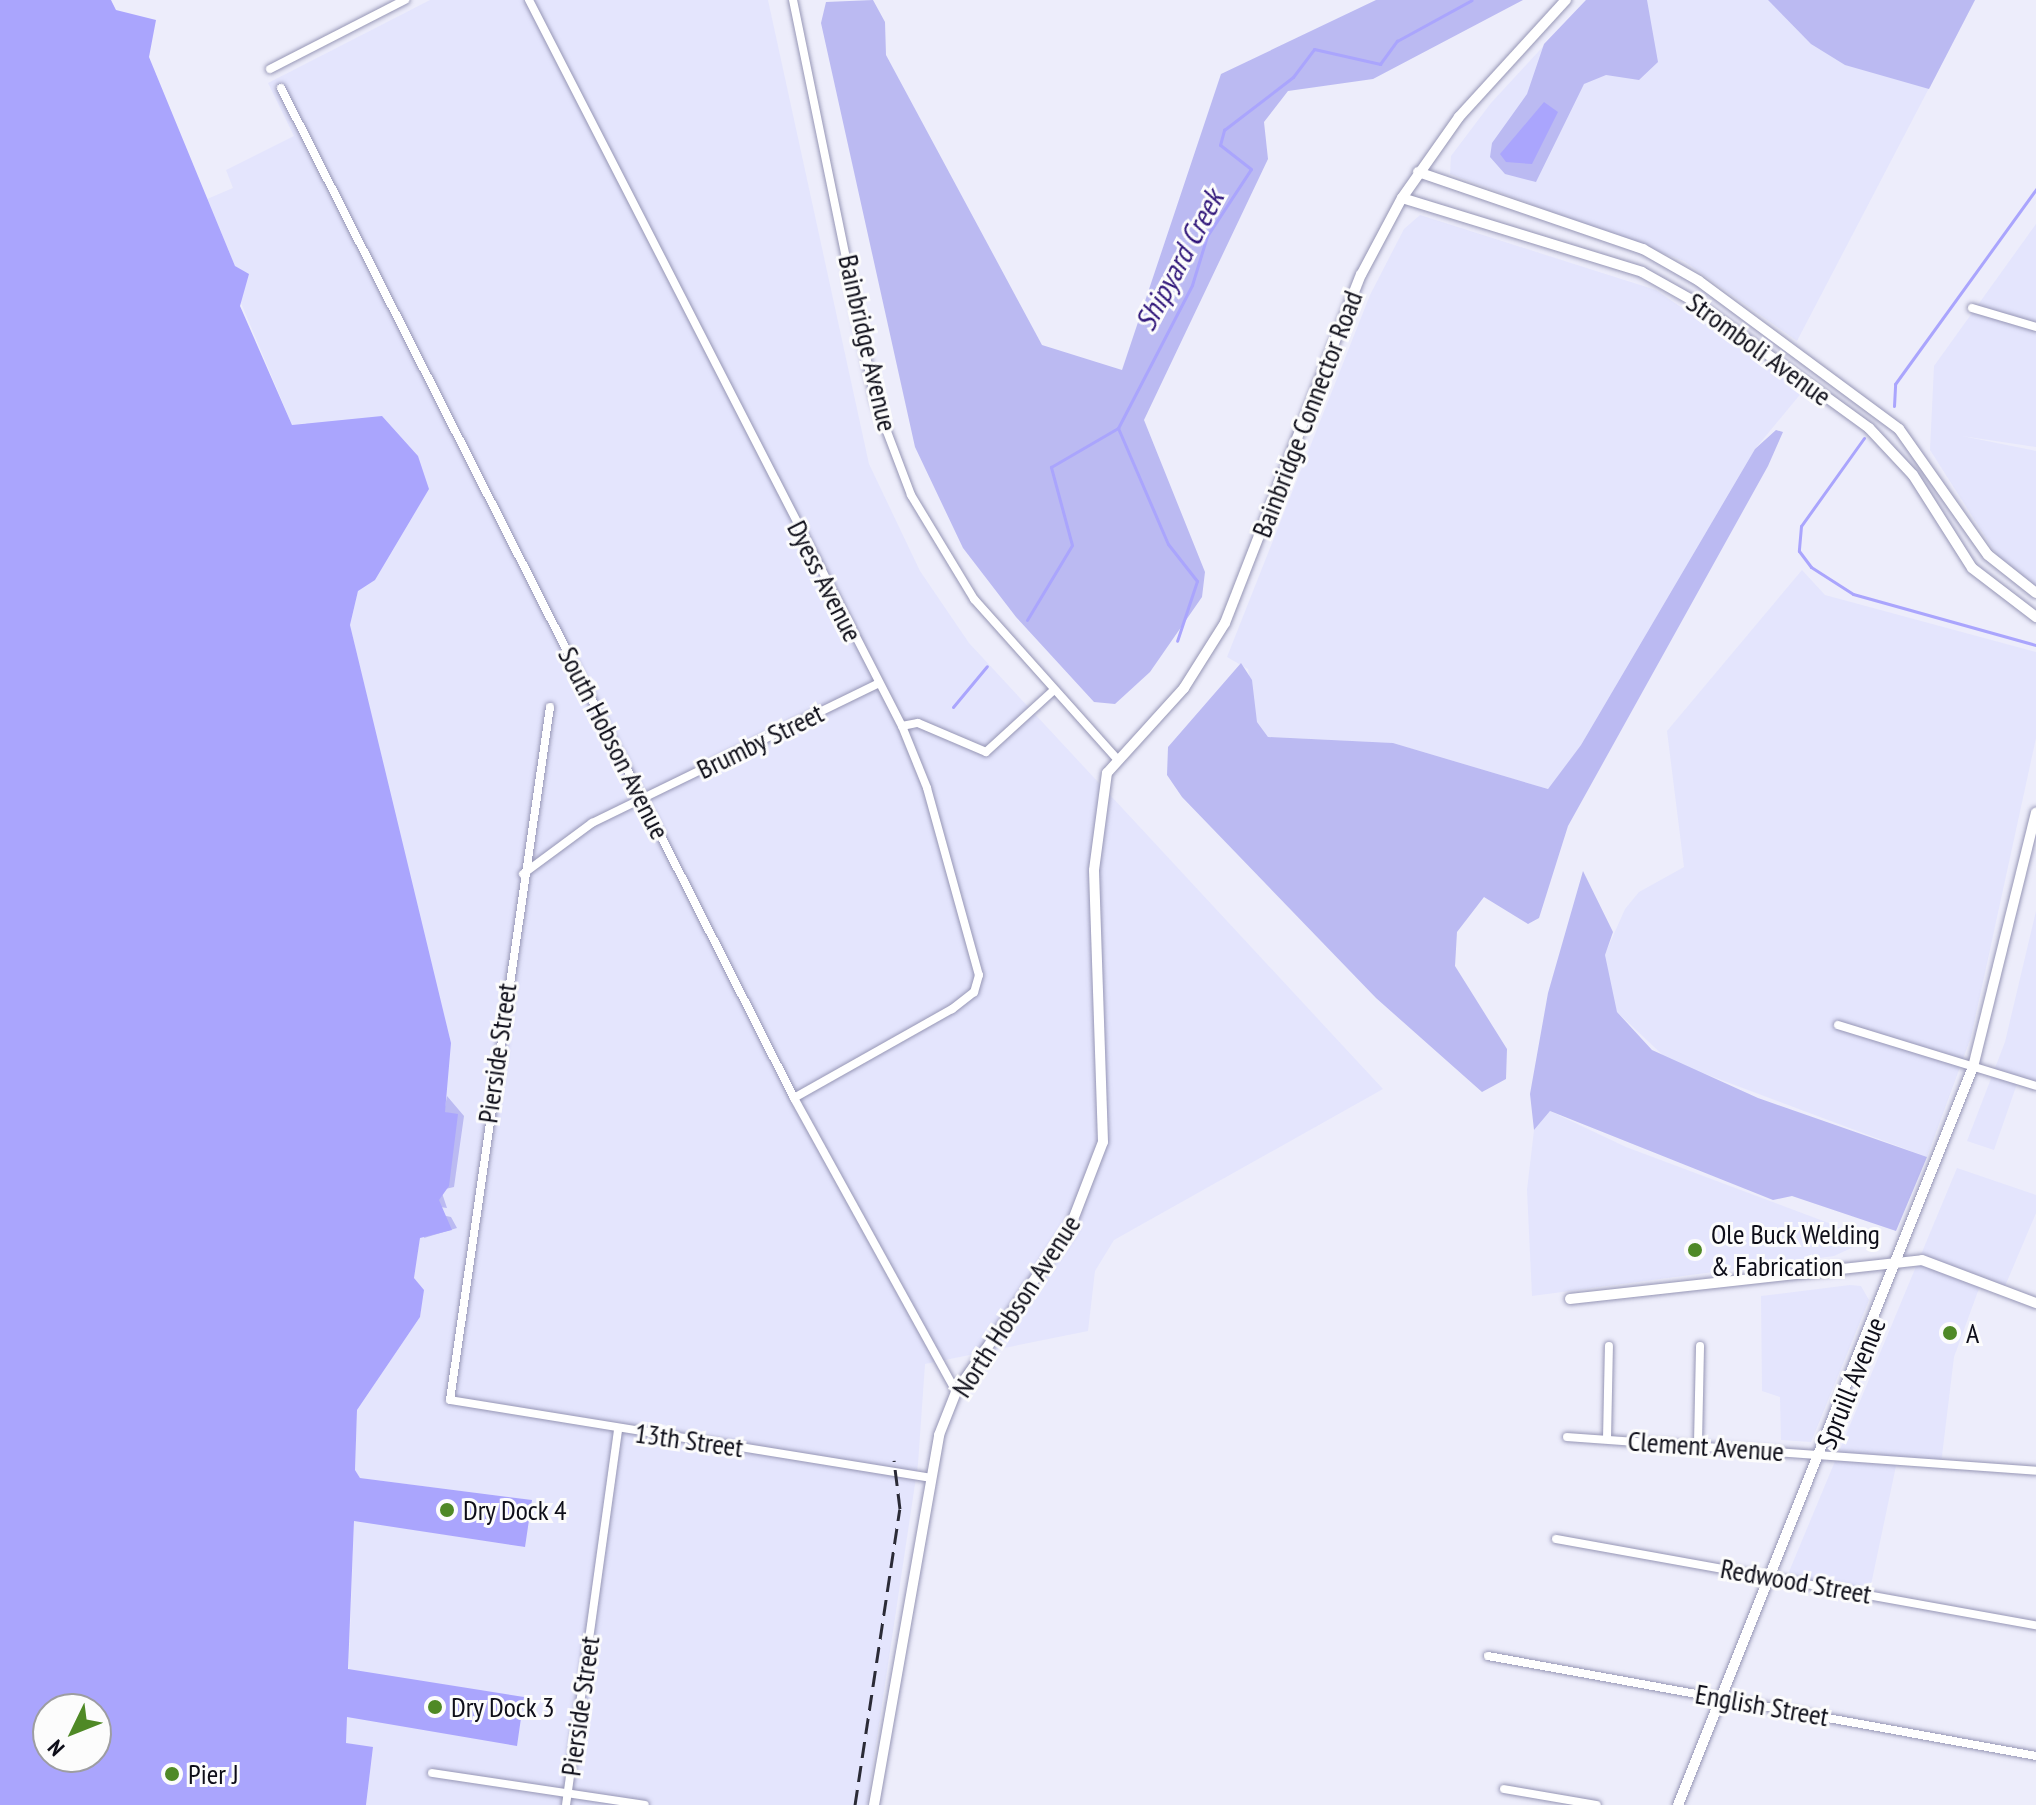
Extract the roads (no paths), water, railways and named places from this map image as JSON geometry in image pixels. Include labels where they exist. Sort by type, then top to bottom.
[{"type":"street","points":[[270,69],[405,0]]},
{"type":"street","name":"Dyess Avenue","points":[[529,0],[877,684],[902,726],[927,788],[979,975],[974,992],[794,1098]]},
{"type":"street","name":"Bainbridge Avenue","points":[[793,0],[880,414],[911,495],[952,567],[1054,690],[1117,759]]},
{"type":"street","name":"Bainbridge Connector Road","points":[[1117,759],[1184,688],[1225,623],[1352,296],[1402,198],[1418,172],[1501,69],[1566,0]]},
{"type":"street","name":"South Hobson Avenue","points":[[281,88],[794,1098],[956,1392]]},
{"type":"street","name":"Stromboli Avenue","points":[[1418,172],[1643,249],[1712,290],[1875,409],[1936,472],[1988,555],[2036,593]]},
{"type":"street","name":"Stromboli Avenue","points":[[1402,198],[1642,272],[1697,303],[1869,428],[1913,475],[1972,568],[2036,617]]},
{"type":"street","points":[[1972,308],[2036,327]]},
{"type":"street","name":"Brumby Street","points":[[523,874],[562,840],[877,684]]},
{"type":"street","points":[[902,726],[918,723],[986,752],[1054,690]]},
{"type":"street","name":"Pierside Street","points":[[450,1400],[523,874],[550,707]]},
{"type":"street","name":"North Hobson Avenue","points":[[874,1805],[928,1477],[956,1392],[1009,1326],[1092,1184],[1103,1142],[1105,1068],[1094,870],[1102,787],[1117,759]]},
{"type":"street","name":"Spruill Avenue","points":[[1678,1805],[1899,1263],[1973,1067],[2036,813]]},
{"type":"street","points":[[1838,1025],[2036,1086]]},
{"type":"street","points":[[1570,1299],[1922,1260],[2036,1303]]},
{"type":"street","points":[[1607,1439],[1609,1346]]},
{"type":"street","points":[[1698,1443],[1700,1346]]},
{"type":"street","name":"13th Street","points":[[450,1400],[618,1430],[928,1477]]},
{"type":"street","name":"Pierside Street","points":[[566,1805],[618,1430]]},
{"type":"street","name":"Clement Avenue","points":[[1567,1437],[1698,1443],[2036,1471]]},
{"type":"street","name":"Redwood Street","points":[[1556,1539],[2036,1625]]},
{"type":"street","name":"English Street","points":[[1488,1656],[2036,1756]]},
{"type":"street","points":[[432,1773],[645,1805]]},
{"type":"street","points":[[1504,1789],[1597,1805]]},
{"type":"waterway","name":"Shipyard Creek","points":[[1027,620],[1072,545],[1051,467],[1118,428],[1192,285],[1207,236],[1251,169],[1220,145],[1224,130],[1293,77],[1314,49],[1380,64],[1397,41],[1472,0]]},
{"type":"waterway","points":[[1894,406],[1895,384],[2036,189]]},
{"type":"waterway","points":[[1118,428],[1168,544],[1197,581],[1177,641]]},
{"type":"waterway","points":[[1864,438],[1801,526],[1799,551],[1811,567],[1853,594],[2036,645]]},
{"type":"waterway","name":"Shipyard Creek","points":[[953,707],[987,666]]},
{"type":"railway","points":[[855,1805],[900,1509],[894,1460]]},
{"type":"place","name":"Ole Buck Welding & Fabrication","points":[[1695,1250]]},
{"type":"place","name":"A","points":[[1950,1333]]},
{"type":"place","name":"Dry Dock 4","points":[[447,1510]]},
{"type":"place","name":"Dry Dock 3","points":[[435,1707]]},
{"type":"place","name":"Pier J","points":[[172,1774]]}]
